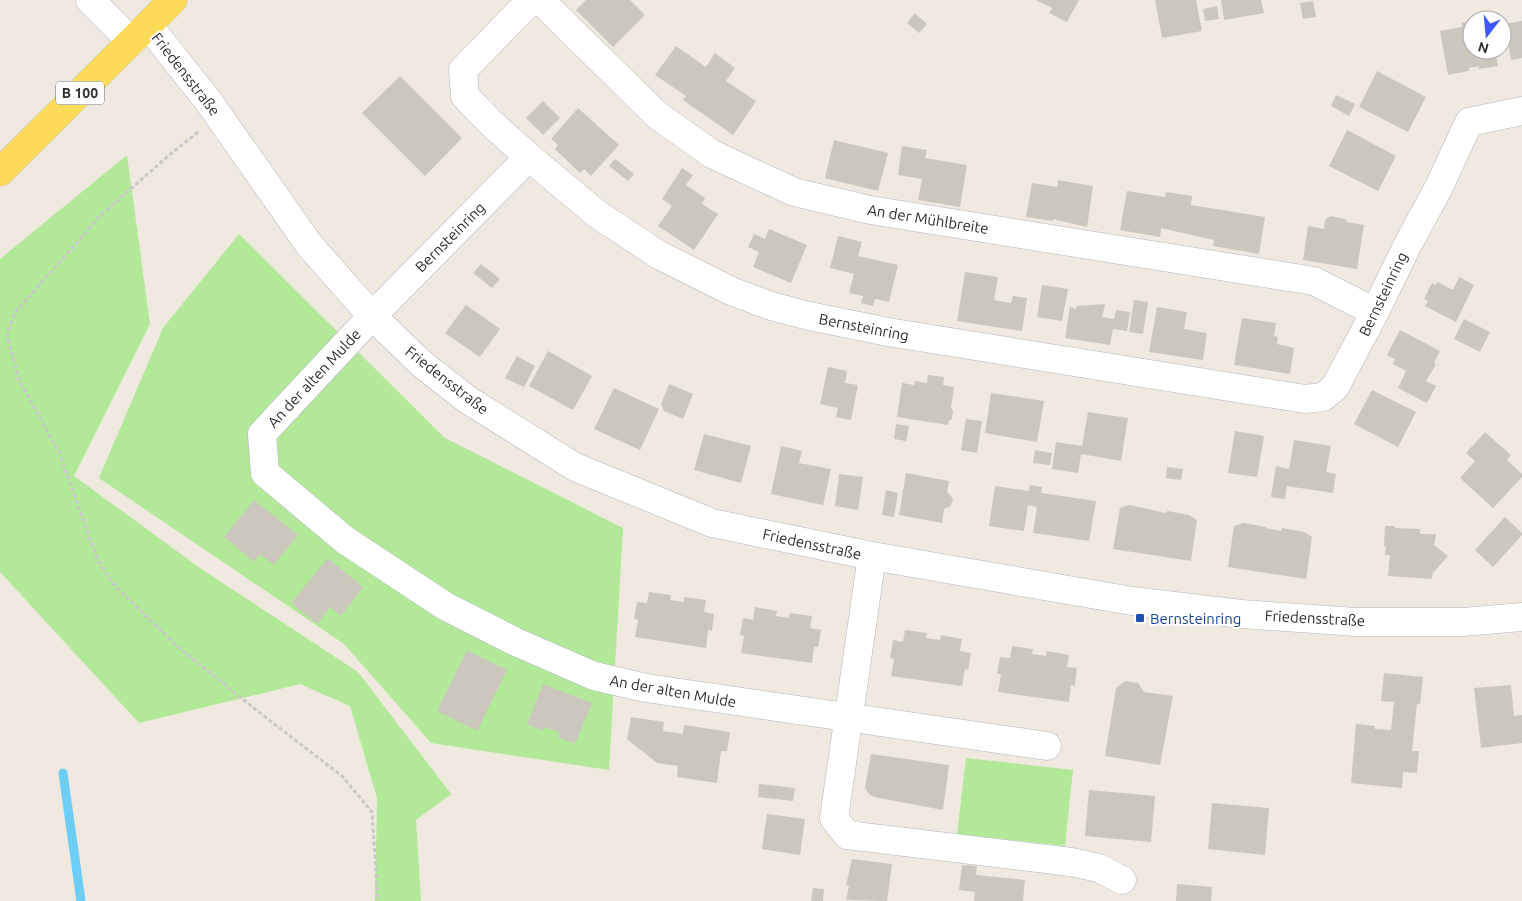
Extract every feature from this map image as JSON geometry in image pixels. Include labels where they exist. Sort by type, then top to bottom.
[{"type":"main road","name":"B 100","points":[[0,172],[173,0]]},
{"type":"street","name":"Friedensstraße","points":[[90,0],[140,33],[218,116],[310,246],[372,316],[422,364],[468,400],[575,467],[712,523],[872,556],[1132,601],[1241,614],[1356,622],[1464,622],[1522,617]]},
{"type":"street","name":"Bernsteinring","points":[[531,0],[463,70],[465,96],[491,123],[529,157],[597,214],[651,250],[731,291],[770,306],[809,316],[888,332],[1305,399],[1323,397],[1335,387],[1375,312],[1469,122],[1522,111]]},
{"type":"street","name":"An der Mühlbreite","points":[[540,0],[657,115],[712,154],[794,192],[870,210],[1314,281],[1375,312]]},
{"type":"street","name":"Bernsteinring","points":[[372,316],[529,157]]},
{"type":"street","name":"An der alten Mulde","points":[[372,316],[262,434],[265,473],[290,495],[345,540],[445,606],[516,642],[594,676],[646,688],[847,718]]},
{"type":"street","name":"Friedensstraße","points":[[847,718],[872,556]]},
{"type":"street","points":[[1047,746],[847,718],[834,818],[847,836],[1071,862],[1099,868],[1122,880]]},
{"type":"path","points":[[218,116],[167,157],[102,214],[14,314],[7,335],[19,380],[59,452],[98,561],[115,586],[179,648],[260,714],[342,776],[372,812],[378,901]]},
{"type":"green space","points":[[127,155],[150,324],[74,476],[200,568],[358,672],[451,794],[416,820],[421,901],[375,901],[377,798],[350,706],[300,684],[139,723],[0,572],[0,259]]},
{"type":"green space","points":[[239,234],[445,438],[623,528],[609,770],[431,743],[344,644],[99,478],[163,328]]},
{"type":"green space","points":[[966,758],[1073,770],[1065,846],[957,834]]},
{"type":"building","points":[[586,0],[630,0],[645,15],[613,47],[576,10]]},
{"type":"building","points":[[1036,0],[1079,0],[1067,22],[1049,13],[1052,8]]},
{"type":"building","points":[[1155,0],[1196,0],[1202,31],[1162,38]]},
{"type":"building","points":[[1221,0],[1261,0],[1264,13],[1224,20]]},
{"type":"building","points":[[1313,1],[1316,17],[1303,19],[1300,3]]},
{"type":"building","points":[[1217,6],[1219,19],[1205,21],[1203,9]]},
{"type":"building","points":[[915,13],[927,24],[919,33],[907,23]]},
{"type":"building","points":[[1522,21],[1522,58],[1512,60],[1512,23]]},
{"type":"building","points":[[1462,27],[1462,60],[1497,60],[1498,66],[1479,69],[1479,66],[1469,68],[1469,71],[1448,75],[1440,31]]},
{"type":"building","points":[[676,46],[706,67],[715,53],[735,68],[726,81],[756,101],[733,135],[683,100],[686,96],[655,75]]},
{"type":"building","points":[[1377,71],[1426,97],[1408,132],[1359,107]]},
{"type":"building","points":[[400,76],[462,138],[425,176],[362,113]]},
{"type":"building","points":[[1336,95],[1355,104],[1349,116],[1331,106]]},
{"type":"building","points":[[543,101],[560,118],[543,135],[526,118]]},
{"type":"building","points":[[578,108],[619,145],[591,176],[584,169],[580,173],[555,149],[558,145],[551,139]]},
{"type":"building","points":[[1347,130],[1396,156],[1378,191],[1329,166]]},
{"type":"building","points":[[834,140],[888,153],[878,191],[825,178]]},
{"type":"building","points":[[902,146],[927,150],[925,158],[967,165],[960,207],[918,200],[922,179],[898,175]]},
{"type":"building","points":[[615,159],[634,174],[628,181],[609,166]]},
{"type":"building","points":[[682,168],[693,175],[686,185],[705,198],[702,204],[718,214],[694,250],[658,226],[672,206],[662,199]]},
{"type":"building","points":[[1058,180],[1093,186],[1087,227],[1053,219],[1053,221],[1026,217],[1032,183],[1057,187]]},
{"type":"building","points":[[1127,191],[1165,197],[1166,192],[1192,196],[1191,205],[1265,217],[1259,254],[1213,246],[1214,240],[1161,228],[1160,237],[1120,230]]},
{"type":"building","points":[[1330,216],[1364,225],[1357,269],[1303,260],[1308,226],[1324,229],[1325,220]]},
{"type":"building","points":[[769,229],[807,245],[791,283],[753,267],[759,252],[748,247],[754,234],[765,239]]},
{"type":"building","points":[[838,236],[862,242],[858,256],[898,265],[889,302],[875,299],[873,306],[861,303],[863,296],[849,293],[854,274],[830,268]]},
{"type":"building","points":[[481,264],[500,279],[492,288],[473,273]]},
{"type":"building","points":[[965,272],[998,277],[994,300],[1011,303],[1013,296],[1027,298],[1022,331],[957,321]]},
{"type":"building","points":[[1459,277],[1474,285],[1456,322],[1425,306],[1428,301],[1424,299],[1432,283],[1436,285],[1437,282],[1453,290]]},
{"type":"building","points":[[1042,285],[1068,289],[1062,321],[1037,317]]},
{"type":"building","points":[[1134,300],[1148,302],[1143,334],[1129,332]]},
{"type":"building","points":[[1105,304],[1102,317],[1114,319],[1116,310],[1130,312],[1127,331],[1113,329],[1110,345],[1065,338],[1070,307],[1076,309],[1077,306]]},
{"type":"building","points":[[466,305],[500,329],[480,357],[445,333]]},
{"type":"building","points":[[1157,307],[1187,312],[1184,329],[1207,333],[1203,360],[1149,352]]},
{"type":"building","points":[[1242,318],[1276,323],[1274,336],[1278,337],[1277,344],[1294,348],[1290,374],[1234,365]]},
{"type":"building","points":[[1464,319],[1490,332],[1480,352],[1454,339]]},
{"type":"building","points":[[1400,330],[1440,351],[1434,363],[1436,364],[1426,381],[1436,386],[1427,403],[1398,388],[1406,371],[1393,364],[1395,359],[1387,355]]},
{"type":"building","points":[[548,351],[592,376],[573,410],[529,386]]},
{"type":"building","points":[[517,356],[535,366],[524,387],[505,378]]},
{"type":"building","points":[[828,367],[847,371],[845,383],[858,385],[851,420],[836,417],[838,408],[820,404]]},
{"type":"building","points":[[928,375],[944,377],[943,385],[954,387],[951,408],[953,411],[952,419],[948,425],[897,417],[902,383],[914,385],[915,381],[927,383]]},
{"type":"building","points":[[669,384],[693,394],[683,419],[664,411],[661,404]]},
{"type":"building","points":[[614,388],[659,409],[640,450],[594,429]]},
{"type":"building","points":[[1372,390],[1416,412],[1398,447],[1354,424]]},
{"type":"building","points":[[991,393],[1044,401],[1037,442],[985,433]]},
{"type":"building","points":[[1088,412],[1128,418],[1121,461],[1081,454],[1078,473],[1052,469],[1056,442],[1082,446]]},
{"type":"building","points":[[966,419],[982,421],[977,453],[961,450]]},
{"type":"building","points":[[896,424],[909,426],[906,441],[894,439]]},
{"type":"building","points":[[1235,431],[1264,436],[1257,477],[1228,473]]},
{"type":"building","points":[[1485,432],[1511,455],[1507,460],[1522,474],[1522,477],[1493,508],[1460,478],[1475,461],[1466,453]]},
{"type":"building","points":[[704,434],[751,446],[741,483],[694,470]]},
{"type":"building","points":[[1294,440],[1331,446],[1326,472],[1336,474],[1333,493],[1287,486],[1285,499],[1271,497],[1276,466],[1289,469]]},
{"type":"building","points":[[781,446],[802,451],[799,463],[831,469],[823,505],[771,494]]},
{"type":"building","points":[[1035,450],[1052,453],[1050,465],[1033,463]]},
{"type":"building","points":[[1167,467],[1183,469],[1181,480],[1166,478]]},
{"type":"building","points":[[906,473],[949,481],[947,491],[953,499],[951,506],[944,509],[942,523],[899,515]]},
{"type":"building","points":[[839,474],[863,477],[858,510],[835,506]]},
{"type":"building","points":[[1030,485],[1042,487],[1041,493],[1096,501],[1089,541],[1033,533],[1037,507],[1028,505],[1024,531],[989,526],[995,486],[1029,491]]},
{"type":"building","points":[[886,490],[898,493],[894,517],[882,515]]},
{"type":"building","points":[[254,500],[298,535],[274,565],[260,554],[254,562],[224,537]]},
{"type":"building","points":[[1129,505],[1166,513],[1167,511],[1189,515],[1197,520],[1191,561],[1113,549],[1120,508]]},
{"type":"building","points":[[1505,517],[1522,535],[1493,567],[1475,550]]},
{"type":"building","points":[[1244,523],[1281,531],[1282,528],[1304,532],[1312,537],[1306,579],[1228,567],[1234,526]]},
{"type":"building","points":[[1385,526],[1420,529],[1420,534],[1436,534],[1434,545],[1448,556],[1433,573],[1432,579],[1388,576],[1390,555],[1385,555]]},
{"type":"building","points":[[328,558],[363,587],[341,616],[330,607],[317,624],[291,603]]},
{"type":"building","points":[[649,592],[671,595],[670,600],[684,602],[684,597],[706,600],[704,612],[714,614],[712,631],[708,630],[706,648],[635,637],[638,620],[634,619],[637,602],[647,603]]},
{"type":"building","points":[[755,607],[777,611],[776,616],[789,618],[790,613],[812,616],[810,628],[821,630],[818,647],[814,647],[812,663],[741,653],[744,636],[740,635],[743,618],[753,620]]},
{"type":"building","points":[[905,630],[927,633],[926,638],[940,640],[941,635],[962,639],[960,651],[971,653],[968,670],[965,669],[962,686],[891,676],[894,659],[890,658],[893,640],[903,642]]},
{"type":"building","points":[[1012,646],[1033,649],[1032,654],[1046,656],[1047,651],[1069,655],[1067,667],[1077,668],[1075,686],[1071,685],[1069,702],[998,692],[1001,674],[997,674],[1000,657],[1010,658]]},
{"type":"building","points":[[467,650],[507,670],[477,731],[437,711]]},
{"type":"building","points":[[1384,673],[1423,677],[1420,704],[1417,704],[1412,751],[1419,751],[1417,773],[1403,772],[1402,788],[1351,783],[1356,724],[1375,726],[1375,729],[1391,730],[1394,702],[1381,701]]},
{"type":"building","points":[[1125,681],[1138,683],[1144,692],[1173,696],[1160,765],[1105,756],[1116,688]]},
{"type":"building","points":[[543,684],[592,703],[575,744],[558,737],[560,733],[545,727],[543,731],[527,724]]},
{"type":"building","points":[[1511,685],[1514,716],[1522,715],[1522,743],[1481,748],[1474,688]]},
{"type":"building","points":[[631,717],[664,722],[663,731],[683,734],[684,725],[730,732],[727,751],[721,751],[717,783],[677,777],[678,766],[657,763],[627,739]]},
{"type":"building","points":[[871,754],[949,765],[943,810],[874,797],[869,794],[865,788]]},
{"type":"building","points":[[759,784],[795,788],[793,801],[758,797]]},
{"type":"building","points":[[1089,790],[1155,796],[1151,842],[1085,836]]},
{"type":"building","points":[[1212,803],[1269,808],[1265,855],[1208,849]]},
{"type":"building","points":[[767,814],[805,819],[800,855],[762,849]]},
{"type":"building","points":[[852,859],[892,864],[887,901],[846,900],[849,886],[846,885]]},
{"type":"building","points":[[962,865],[977,866],[976,875],[1025,880],[1023,901],[974,901],[975,892],[959,890]]},
{"type":"building","points":[[1177,884],[1212,887],[1211,901],[1176,901]]},
{"type":"building","points":[[813,888],[824,889],[823,901],[811,901]]},
{"type":"waterway","points":[[63,773],[81,901]]},
{"type":"place","name":"Bernsteinring","points":[[1140,618]]}]
